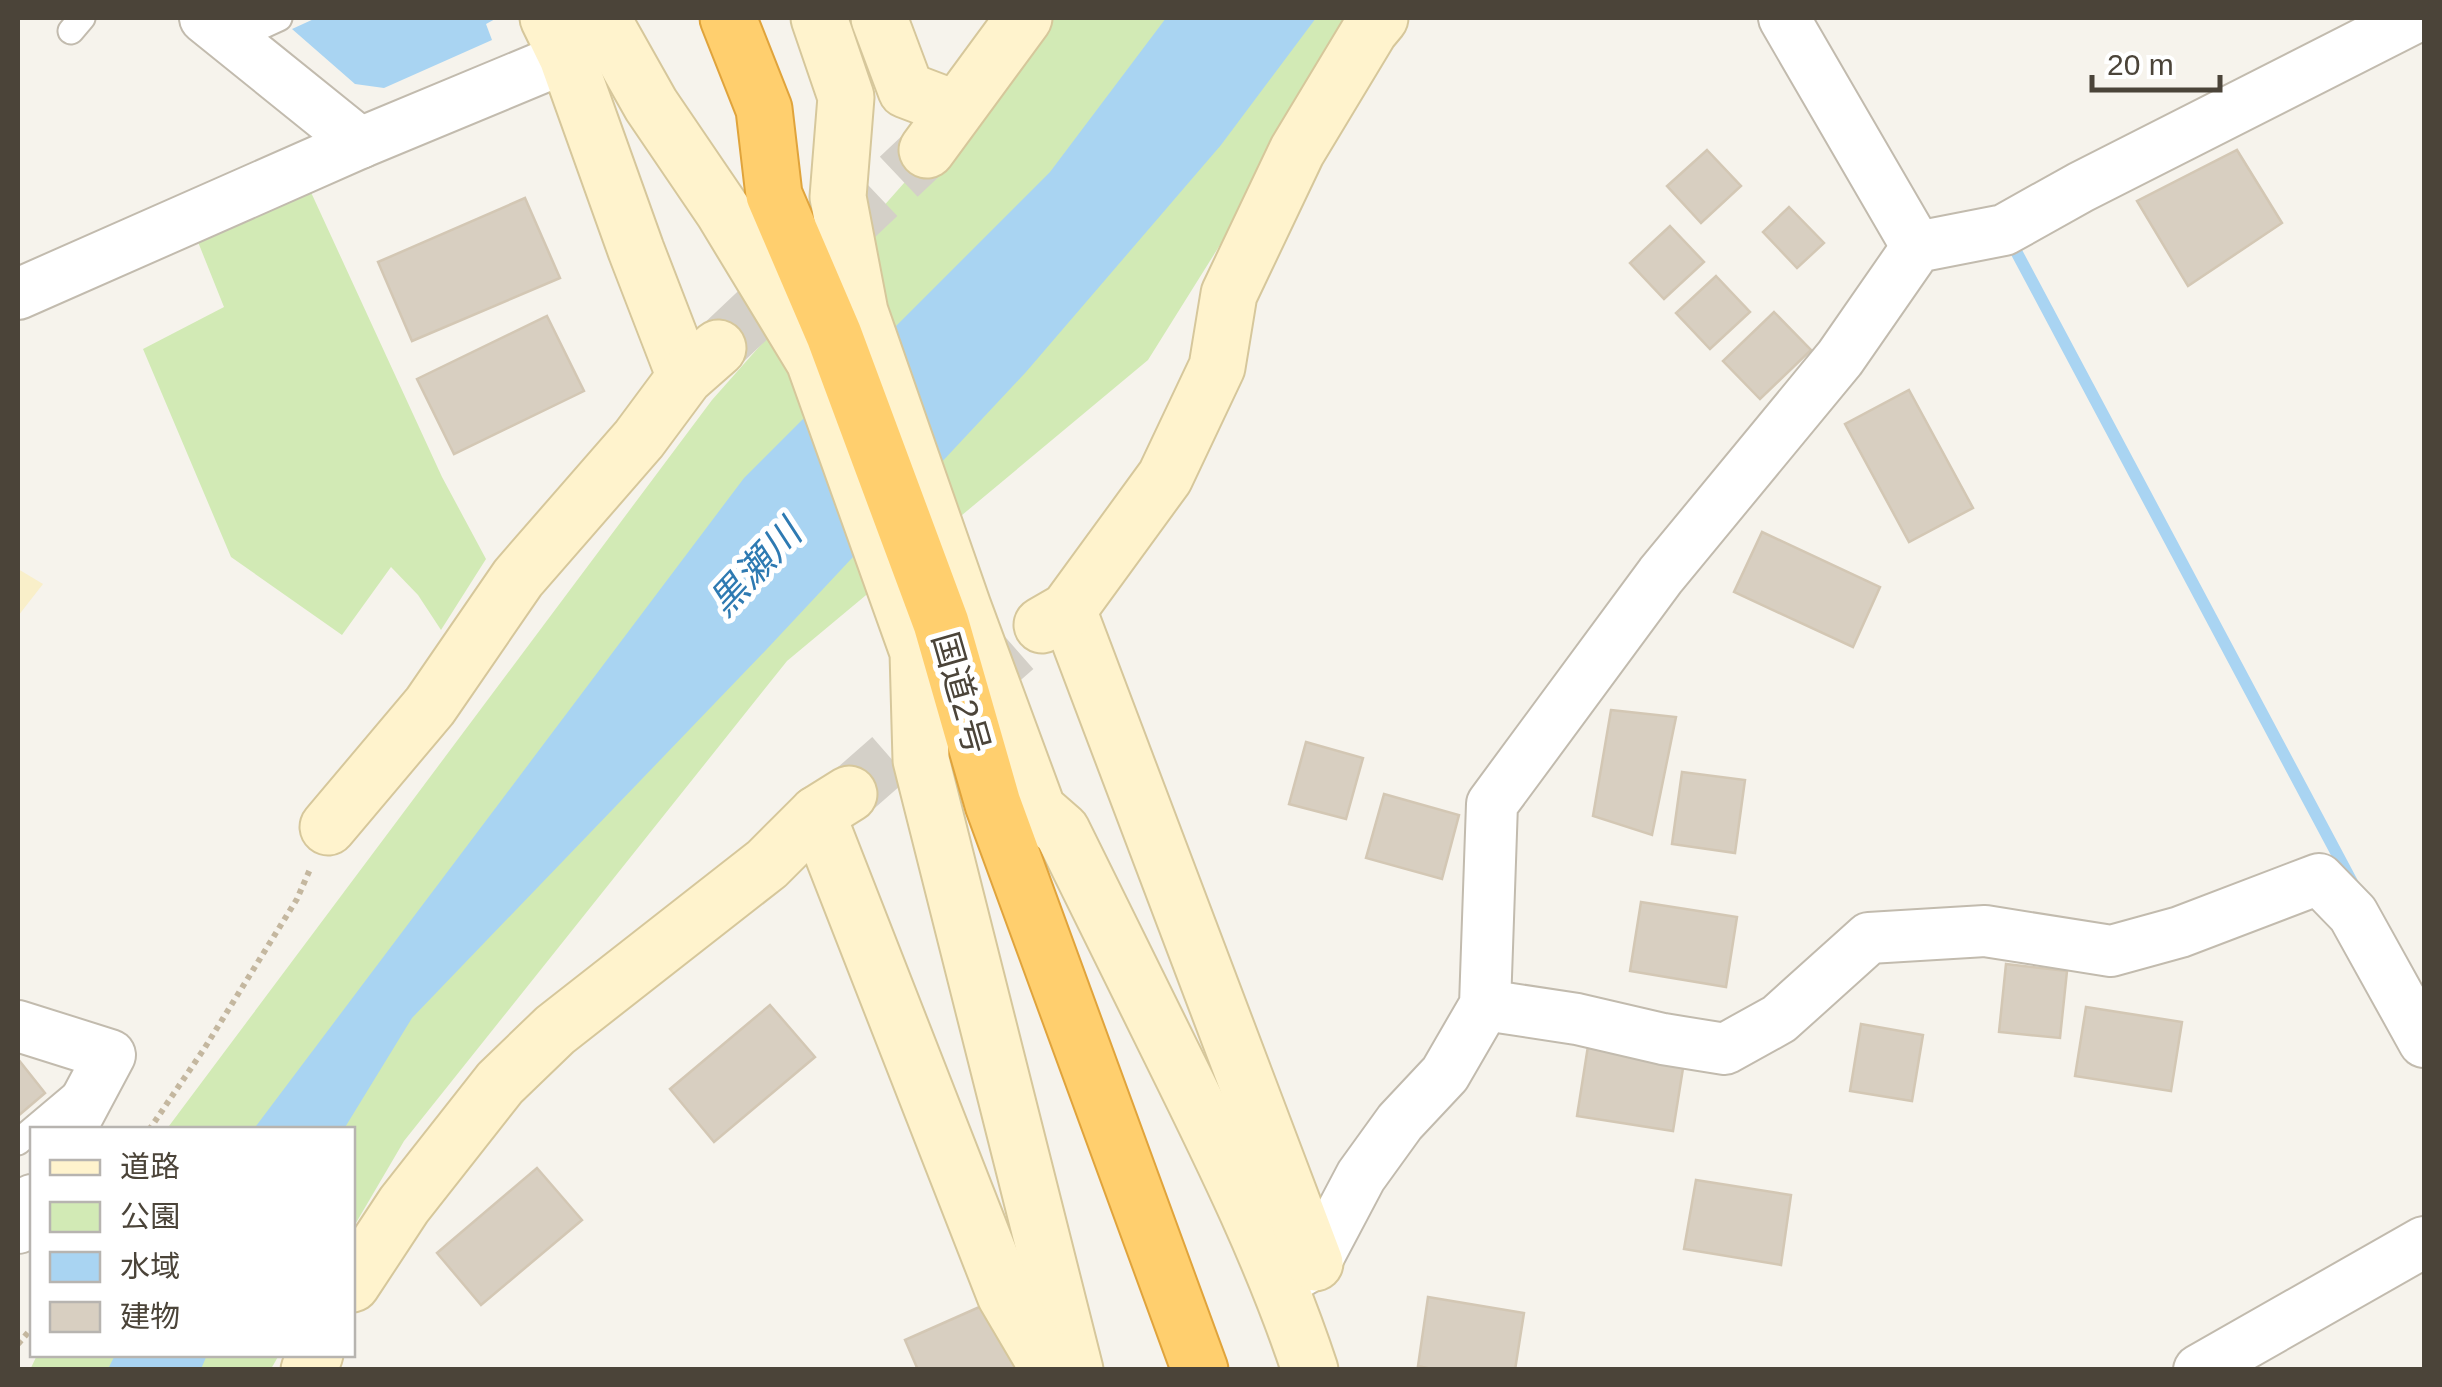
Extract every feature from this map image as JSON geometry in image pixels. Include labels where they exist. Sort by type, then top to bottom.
[{"type":"highway","points":[[721,18],[764,109]]},
{"type":"highway","points":[[732,18],[764,109]]},
{"type":"highway","name":"国道2号","points":[[764,109],[774,195],[836,336],[940,627],[993,804],[1200,1370]]},
{"type":"street","points":[[819,18],[846,97],[838,197],[836,336]]},
{"type":"street","points":[[879,18],[906,90],[942,130],[1024,18]]},
{"type":"street","points":[[1310,1370],[1297,1273],[1055,618],[1165,477],[1217,367],[1229,294],[1297,152],[1380,18]]},
{"type":"street","points":[[1784,18],[1917,248]]},
{"type":"street","points":[[1297,1273],[1400,1122],[1445,1074],[1485,1005],[1492,804],[1661,575],[1840,358],[1917,248],[2004,230],[2414,18]]},
{"type":"street","points":[[219,28],[360,143]]},
{"type":"street","points":[[572,31],[650,106],[723,211],[836,336]]},
{"type":"street","points":[[32,297],[360,143],[572,31]]},
{"type":"street","points":[[328,827],[430,706],[518,578],[702,363],[636,250],[572,31]]},
{"type":"street","points":[[940,627],[1038,810],[1062,831],[1242,1196],[1297,1273]]},
{"type":"street","points":[[355,1279],[404,1205],[500,1083],[555,1030],[766,864],[834,804],[1005,1295],[1045,1363],[1074,1365],[921,760],[940,627]]},
{"type":"street","points":[[1485,1005],[1577,1019],[1725,1050],[1778,1019],[1870,938],[1985,931],[2111,951],[2180,932],[2319,879],[2353,914],[2424,1042]]},
{"type":"street","points":[[18,1026],[110,1056],[81,1109]]},
{"type":"street","points":[[18,1228],[30,1204]]},
{"type":"street","points":[[2199,1370],[2424,1242]]},
{"type":"lane","points":[[219,28],[278,18]]},
{"type":"lane","points":[[36,1127],[74,1095],[81,1109]]},
{"type":"path","points":[[151,1127],[296,899]]},
{"type":"green space","points":[[1050,18],[1362,18],[1148,360],[787,661],[404,1141],[355,1225],[355,1127],[168,1127],[712,400]]},
{"type":"green space","points":[[309,188],[442,477],[486,559],[441,630],[418,595],[391,567],[342,635],[231,557],[143,349],[224,307],[198,242]]},
{"type":"green space","points":[[36,1357],[278,1357],[271,1369],[30,1370]]},
{"type":"sand","points":[[18,569],[43,584],[18,616]]},
{"type":"water","points":[[316,18],[497,18],[486,24],[492,40],[384,88],[355,84],[292,29]]},
{"type":"water","name":"黒瀬川","points":[[1166,18],[1316,18],[1221,145],[1026,372],[766,650],[412,1018],[345,1127],[255,1127],[744,478],[1050,172]]},
{"type":"water","points":[[114,1357],[206,1357],[201,1369],[108,1369]]},
{"type":"building","points":[[1707,150],[1741,186],[1701,223],[1667,186]]},
{"type":"building","points":[[2237,150],[2282,223],[2188,286],[2137,201]]},
{"type":"building","points":[[525,198],[560,278],[412,341],[378,262]]},
{"type":"building","points":[[1789,207],[1824,243],[1797,268],[1763,232]]},
{"type":"building","points":[[1670,226],[1704,262],[1664,299],[1630,263]]},
{"type":"building","points":[[1716,276],[1750,312],[1710,349],[1676,313]]},
{"type":"building","points":[[1774,312],[1811,350],[1760,399],[1723,361]]},
{"type":"building","points":[[547,316],[584,391],[454,454],[417,379]]},
{"type":"building","points":[[1909,390],[1973,508],[1909,542],[1845,424]]},
{"type":"building","points":[[1762,532],[1880,587],[1853,647],[1734,592]]},
{"type":"building","points":[[1611,710],[1676,717],[1652,835],[1593,816]]},
{"type":"building","points":[[1306,742],[1363,758],[1346,819],[1289,804]]},
{"type":"building","points":[[1682,772],[1745,780],[1735,853],[1672,844]]},
{"type":"building","points":[[1384,794],[1459,815],[1442,879],[1366,858]]},
{"type":"building","points":[[1641,902],[1737,917],[1726,987],[1630,971]]},
{"type":"building","points":[[2006,964],[2067,971],[2060,1038],[1999,1032]]},
{"type":"building","points":[[770,1005],[815,1057],[714,1142],[670,1089]]},
{"type":"building","points":[[2086,1007],[2182,1022],[2171,1091],[2075,1076]]},
{"type":"building","points":[[1861,1024],[1923,1035],[1912,1101],[1850,1091]]},
{"type":"building","points":[[1588,1046],[1684,1062],[1673,1131],[1577,1116]]},
{"type":"building","points":[[18,1059],[45,1093],[18,1116]]},
{"type":"building","points":[[537,1168],[582,1220],[481,1305],[437,1253]]},
{"type":"building","points":[[1696,1180],[1791,1195],[1781,1265],[1684,1249]]},
{"type":"building","points":[[1428,1297],[1524,1313],[1515,1370],[1436,1370],[1418,1366]]},
{"type":"building","points":[[993,1301],[1024,1370],[918,1370],[905,1340]]},
{"type":"waterway","points":[[2010,240],[2353,884]]},
{"type":"tunnel","points":[[718,348],[927,150]]},
{"type":"tunnel","points":[[849,794],[1042,625]]}]
